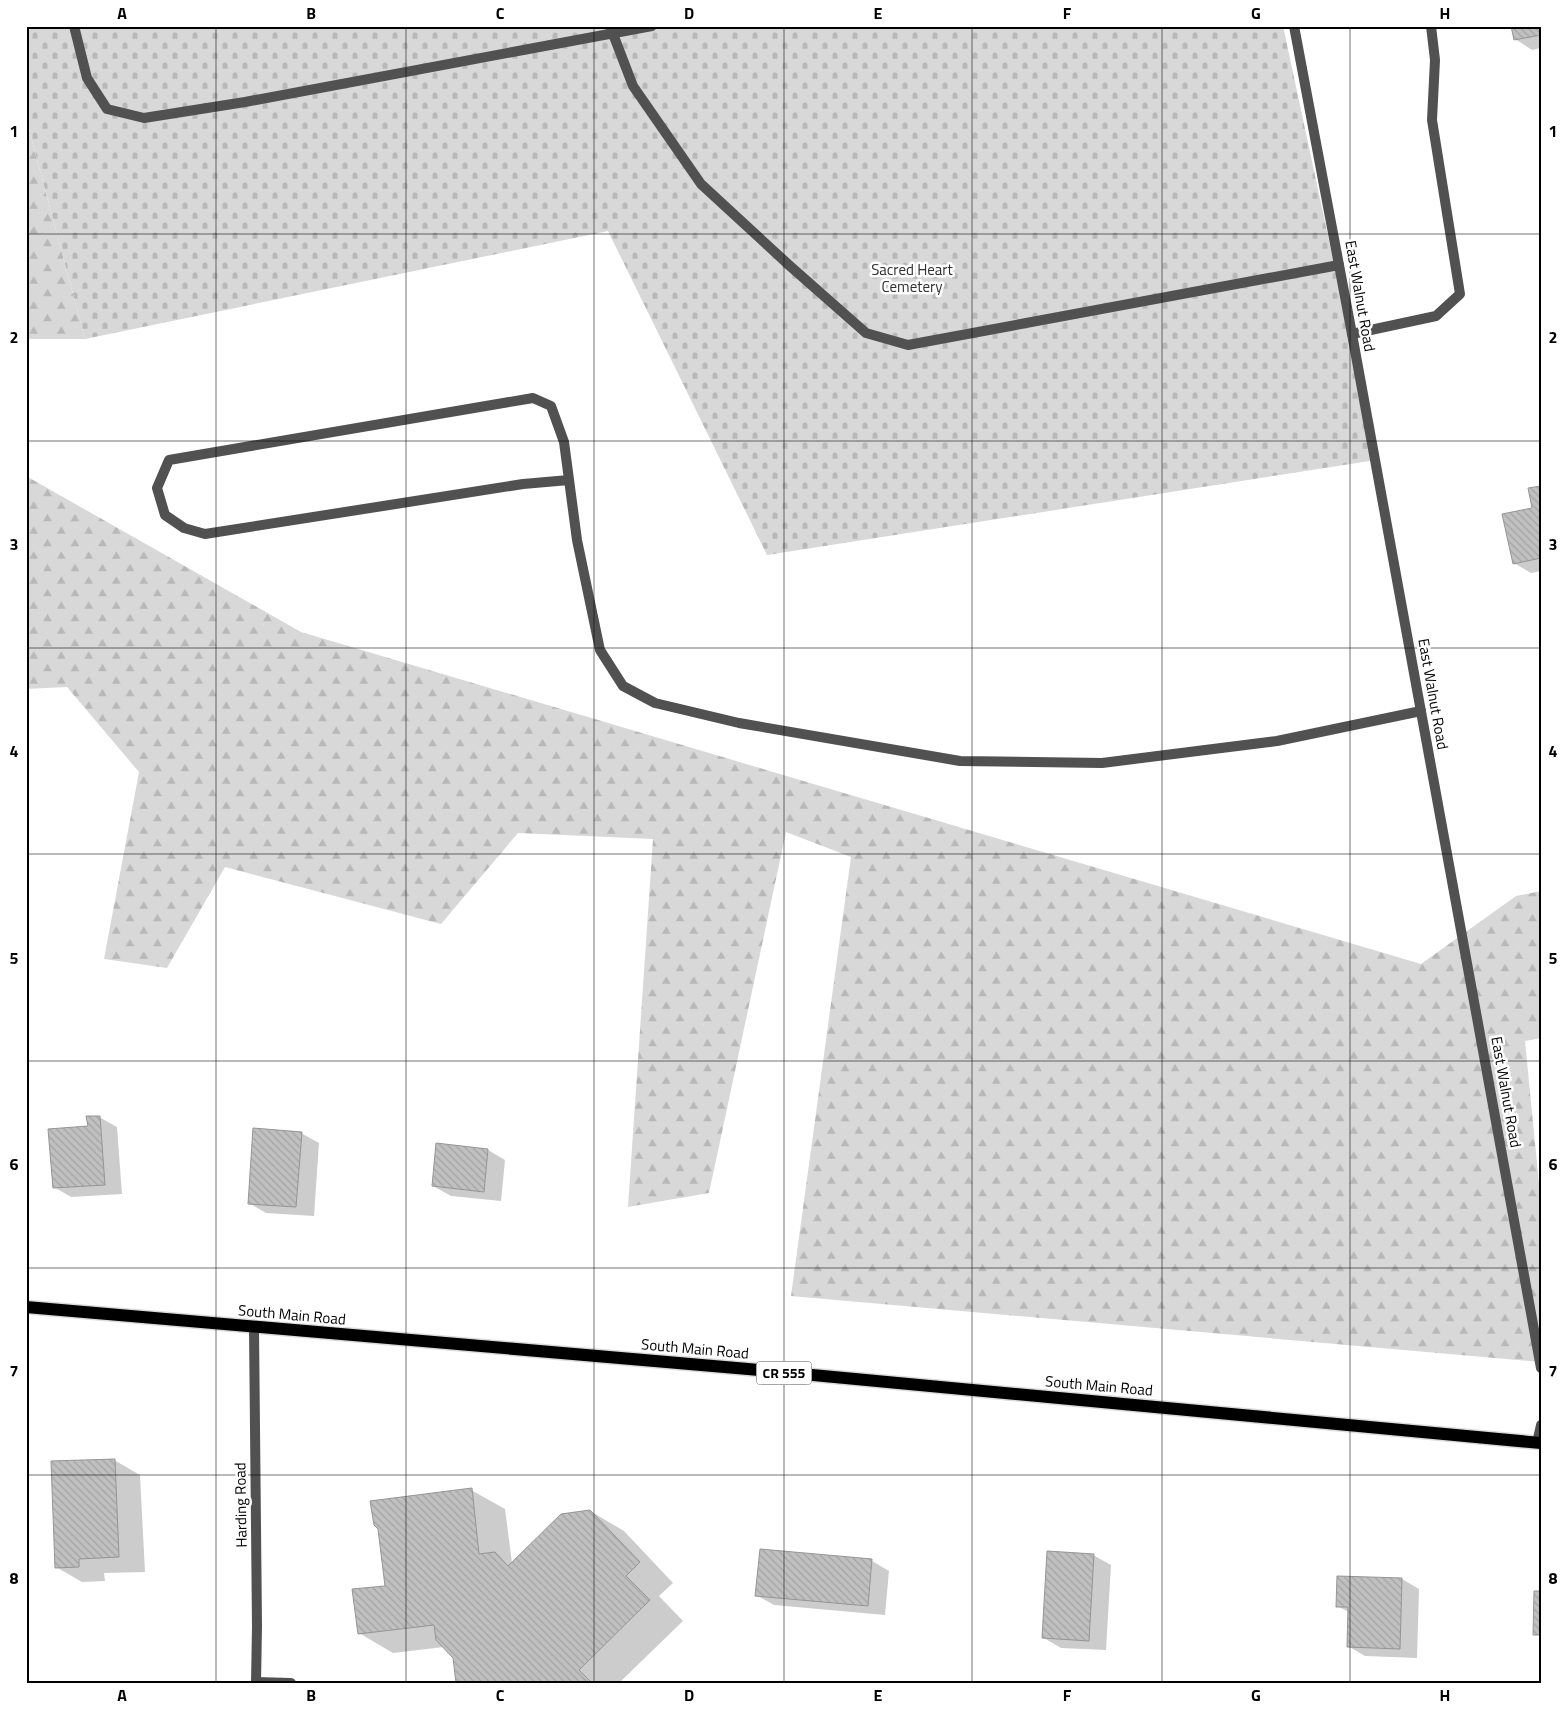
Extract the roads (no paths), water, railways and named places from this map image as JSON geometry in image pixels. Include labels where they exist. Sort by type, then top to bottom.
[{"type":"main road","name":"South Main Road","points":[[26,1307],[748,1369],[1539,1443]]},
{"type":"street","points":[[74,26],[87,78],[107,109],[144,118],[245,102],[610,30],[652,26]]},
{"type":"street","name":"East Walnut Road","points":[[1294,26],[1541,1368]]},
{"type":"street","points":[[1352,334],[1436,316],[1460,294],[1432,120],[1435,60],[1431,26]]},
{"type":"street","points":[[610,30],[633,86],[701,184],[866,333],[908,345],[1339,265]]},
{"type":"street","points":[[569,480],[523,484],[205,534],[184,528],[166,514],[157,488],[169,460],[534,398],[551,406],[564,442],[577,540],[600,650],[624,686],[655,703],[739,723],[960,761],[1102,764],[1277,741],[1421,711]]},
{"type":"street","name":"Harding Road","points":[[254,1328],[256,1682]]},
{"type":"street","points":[[1539,1443],[1541,1425]]},
{"type":"street","points":[[256,1682],[291,1683]]},
{"type":"park label","name":"Sacred Heart Cemetery","points":[[912,278]]}]
